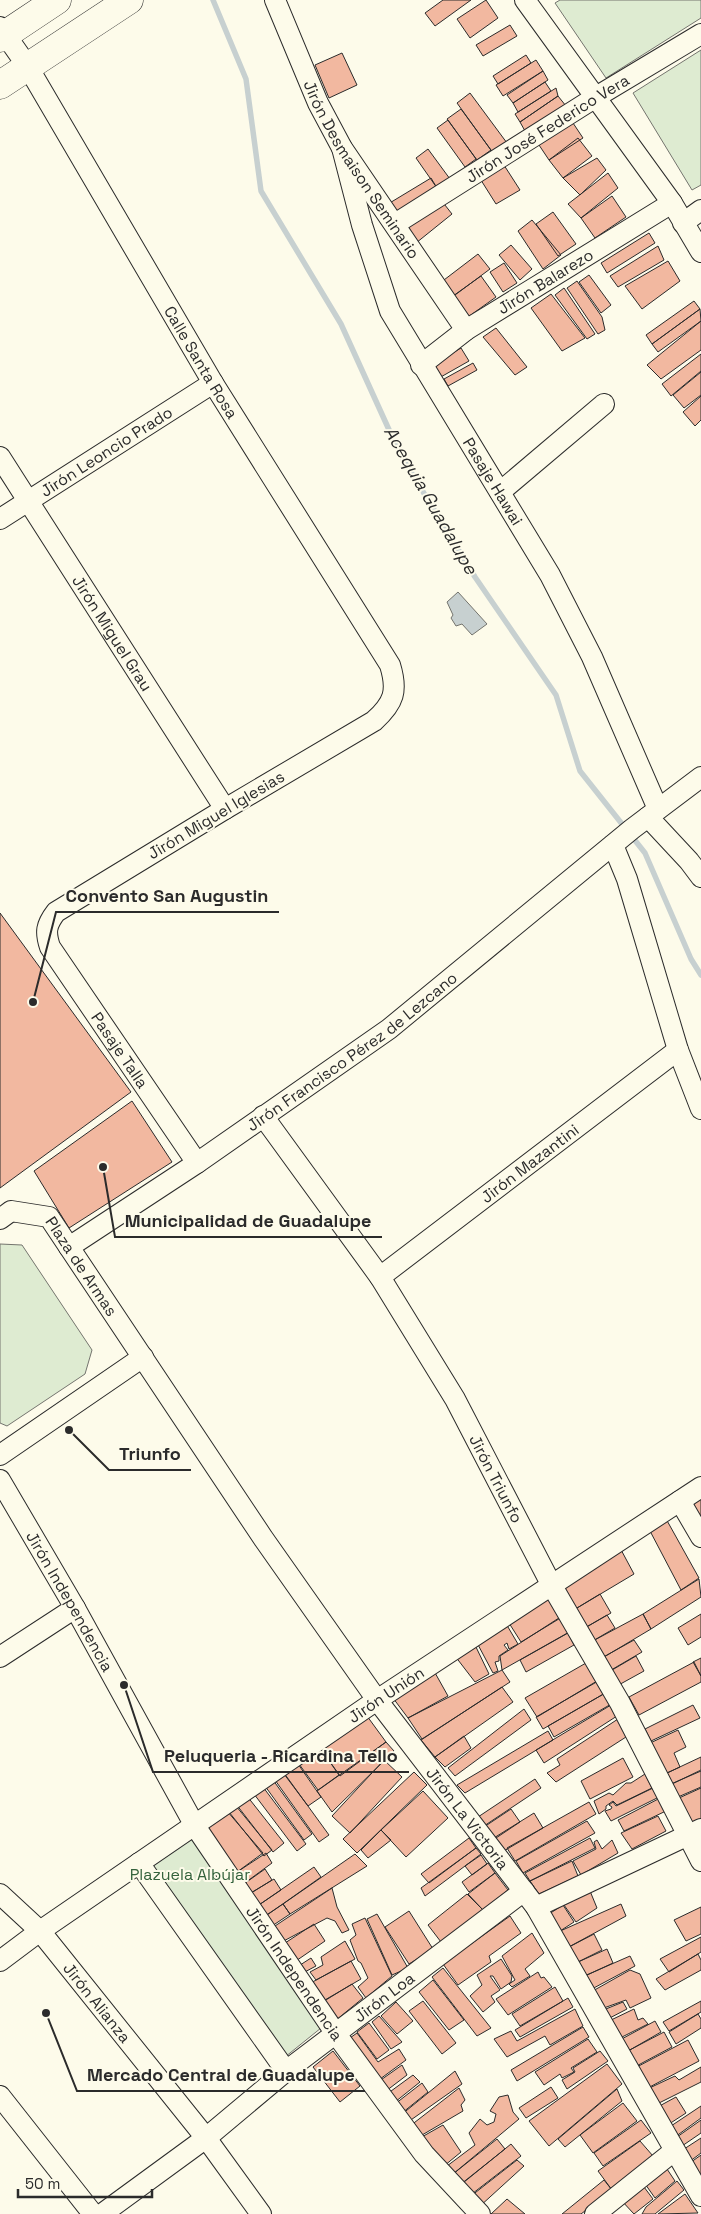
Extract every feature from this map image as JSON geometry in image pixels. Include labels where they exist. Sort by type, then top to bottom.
[{"type":"highway","points":[[2,33],[57,0]]},
{"type":"highway","points":[[0,85],[130,0]]},
{"type":"street","name":"Jirón Desmaison Seminario","points":[[275,0],[318,102],[342,148],[466,330]]},
{"type":"street","points":[[525,0],[672,203],[701,252]]},
{"type":"street","name":"Calle Santa Rosa","points":[[2,33],[28,67],[213,383],[390,665],[396,683],[392,699]]},
{"type":"street","name":"Jirón José Federico Vera","points":[[395,224],[596,97],[701,34]]},
{"type":"street","name":"Pasaje Hawai","points":[[342,148],[362,225],[390,312],[550,575],[592,657],[634,828],[627,879],[678,1050],[701,1109]]},
{"type":"street","name":"Jirón Balarezo","points":[[421,365],[466,330],[672,203]]},
{"type":"street","points":[[683,223],[701,210]]},
{"type":"street","name":"Jirón Leoncio Prado","points":[[0,520],[213,383]]},
{"type":"street","points":[[500,492],[604,404]]},
{"type":"street","name":"Jirón Miguel Grau","points":[[0,456],[225,809]]},
{"type":"street","name":"Jirón Miguel Iglesias","points":[[46,934],[48,922],[56,912],[374,721],[384,712],[392,699]]},
{"type":"street","name":"Jirón Francisco Pérez de Lezcano","points":[[70,1247],[197,1163],[389,1028],[634,828],[701,777]]},
{"type":"street","points":[[634,828],[690,861],[701,877]]},
{"type":"street","name":"Pasaje Talla","points":[[46,934],[50,948],[197,1163]]},
{"type":"street","name":"Jirón Mazantini","points":[[380,1277],[678,1050]]},
{"type":"street","name":"Jirón Triunfo","points":[[263,1116],[380,1277],[455,1399],[552,1586],[694,1831],[701,1861]]},
{"type":"street","name":"Plaza de Armas","points":[[0,1219],[10,1211],[49,1217],[144,1357]]},
{"type":"street","points":[[0,1455],[144,1357]]},
{"type":"street","name":"Jirón La Victoria","points":[[144,1357],[264,1538],[377,1700],[530,1899],[701,2196]]},
{"type":"street","name":"Jirón Unión","points":[[0,1961],[40,1931],[377,1700],[701,1487]]},
{"type":"street","name":"Jirón Independencia","points":[[2,1488],[75,1608],[195,1826],[336,2034],[424,2154],[480,2214]]},
{"type":"street","points":[[680,1500],[701,1538]]},
{"type":"street","points":[[0,1658],[75,1608]]},
{"type":"street","name":"Jirón Loa","points":[[102,2214],[206,2138],[286,2071],[336,2034],[530,1899],[694,1831]]},
{"type":"street","points":[[139,1863],[286,2071]]},
{"type":"street","name":"Jirón Alianza","points":[[0,1894],[40,1931],[206,2138],[261,2214]]},
{"type":"street","points":[[0,2096],[93,2214]]},
{"type":"street","points":[[595,2214],[674,2151]]},
{"type":"green space","points":[[560,0],[701,0],[701,18],[606,78],[555,3]]},
{"type":"green space","points":[[701,50],[701,185],[692,190],[633,93]]},
{"type":"green space","points":[[0,1244],[22,1245],[92,1350],[85,1374],[7,1426],[0,1423]]},
{"type":"green space","name":"Plazuela Albújar","points":[[195,1831],[321,2028],[285,2057],[148,1865]]},
{"type":"shaded area","points":[[458,592],[487,624],[472,635],[462,624],[456,626],[451,618],[453,615],[447,602]]},
{"type":"building","points":[[443,0],[471,0],[435,26],[425,13]]},
{"type":"building","points":[[486,0],[498,18],[470,38],[457,19]]},
{"type":"building","points":[[510,25],[517,36],[483,56],[476,45]]},
{"type":"building","points":[[342,53],[357,85],[329,98],[315,65]]},
{"type":"building","points":[[526,55],[531,63],[498,84],[493,76]]},
{"type":"building","points":[[536,60],[543,71],[503,96],[496,85]]},
{"type":"building","points":[[543,71],[548,80],[513,103],[507,95]]},
{"type":"building","points":[[545,82],[551,91],[518,112],[513,103]]},
{"type":"building","points":[[556,88],[558,96],[520,122],[515,114]]},
{"type":"building","points":[[470,93],[507,143],[493,153],[457,103]]},
{"type":"building","points":[[558,96],[566,106],[525,131],[520,122]]},
{"type":"building","points":[[461,109],[491,150],[477,160],[447,119]]},
{"type":"building","points":[[569,117],[583,138],[549,160],[535,139]]},
{"type":"building","points":[[448,120],[476,159],[465,167],[437,128]]},
{"type":"building","points":[[578,138],[592,156],[563,178],[549,160]]},
{"type":"building","points":[[428,149],[450,179],[437,188],[416,158]]},
{"type":"building","points":[[597,158],[606,170],[580,195],[563,178]]},
{"type":"building","points":[[502,162],[520,190],[496,204],[479,177]]},
{"type":"building","points":[[608,173],[618,188],[581,218],[568,204]]},
{"type":"building","points":[[431,178],[437,188],[395,214],[388,204]]},
{"type":"building","points":[[612,196],[626,217],[595,238],[581,218]]},
{"type":"building","points":[[441,200],[452,214],[416,243],[405,229]]},
{"type":"building","points":[[553,212],[576,244],[558,256],[536,224]]},
{"type":"building","points":[[532,220],[561,255],[543,269],[518,231]]},
{"type":"building","points":[[649,233],[655,243],[607,273],[601,263]]},
{"type":"building","points":[[511,245],[532,269],[520,280],[499,255]]},
{"type":"building","points":[[658,246],[664,260],[618,287],[610,276]]},
{"type":"building","points":[[478,254],[490,269],[451,298],[440,283]]},
{"type":"building","points":[[668,261],[680,281],[642,309],[625,286]]},
{"type":"building","points":[[504,263],[517,283],[503,292],[490,272]]},
{"type":"building","points":[[589,275],[611,305],[601,313],[579,282]]},
{"type":"building","points":[[481,276],[496,297],[468,317],[453,296]]},
{"type":"building","points":[[577,281],[602,317],[605,330],[598,334],[567,288]]},
{"type":"building","points":[[564,288],[595,334],[587,339],[555,295]]},
{"type":"building","points":[[551,294],[585,338],[562,351],[531,308]]},
{"type":"building","points":[[694,301],[700,309],[652,344],[646,335]]},
{"type":"building","points":[[700,309],[701,321],[658,352],[652,344]]},
{"type":"building","points":[[701,321],[701,350],[661,379],[647,365]]},
{"type":"building","points":[[496,328],[527,367],[515,375],[483,337]]},
{"type":"building","points":[[461,348],[469,361],[439,378],[431,366]]},
{"type":"building","points":[[701,354],[701,371],[671,396],[662,384]]},
{"type":"building","points":[[473,363],[477,370],[448,386],[444,379]]},
{"type":"building","points":[[701,372],[701,395],[684,408],[673,395]]},
{"type":"building","points":[[701,396],[701,420],[695,426],[683,412]]},
{"type":"building","points":[[0,913],[131,1092],[0,1188]]},
{"type":"building","points":[[132,1101],[172,1162],[69,1228],[34,1171]]},
{"type":"building","points":[[701,1492],[701,1528],[685,1503]]},
{"type":"building","points":[[665,1517],[699,1578],[681,1590],[650,1531]]},
{"type":"building","points":[[619,1546],[634,1574],[572,1611],[556,1589]]},
{"type":"building","points":[[699,1579],[701,1597],[651,1629],[643,1614]]},
{"type":"building","points":[[600,1594],[611,1613],[583,1629],[572,1611]]},
{"type":"building","points":[[550,1598],[562,1617],[521,1642],[509,1623]]},
{"type":"building","points":[[643,1614],[651,1629],[599,1660],[591,1642]]},
{"type":"building","points":[[701,1614],[701,1637],[688,1645],[678,1628]]},
{"type":"building","points":[[607,1615],[615,1628],[591,1642],[583,1629]]},
{"type":"building","points":[[562,1616],[571,1631],[502,1670],[500,1656]]},
{"type":"building","points":[[505,1622],[518,1644],[509,1649],[507,1643],[504,1645],[508,1650],[499,1656],[499,1661],[495,1662],[498,1671],[493,1673],[476,1641]]},
{"type":"building","points":[[568,1633],[574,1645],[526,1672],[520,1660]]},
{"type":"building","points":[[634,1640],[642,1652],[606,1673],[598,1660]]},
{"type":"building","points":[[475,1645],[489,1674],[475,1682],[455,1656]]},
{"type":"building","points":[[636,1656],[644,1671],[615,1687],[607,1673]]},
{"type":"building","points":[[701,1658],[701,1676],[693,1662]]},
{"type":"building","points":[[694,1662],[701,1676],[701,1682],[639,1715],[629,1697]]},
{"type":"building","points":[[586,1663],[597,1681],[537,1717],[525,1698]]},
{"type":"building","points":[[502,1670],[510,1682],[422,1739],[408,1718]]},
{"type":"building","points":[[434,1671],[448,1696],[408,1718],[393,1698]]},
{"type":"building","points":[[600,1680],[607,1692],[543,1729],[536,1717]]},
{"type":"building","points":[[502,1687],[513,1702],[435,1757],[421,1740]]},
{"type":"building","points":[[607,1692],[613,1703],[554,1737],[548,1726]]},
{"type":"building","points":[[611,1705],[617,1716],[544,1763],[536,1750]]},
{"type":"building","points":[[693,1705],[700,1718],[651,1741],[645,1729]]},
{"type":"building","points":[[524,1709],[531,1720],[455,1776],[448,1768]]},
{"type":"building","points":[[367,1716],[386,1742],[340,1776],[321,1749]]},
{"type":"building","points":[[618,1719],[626,1737],[556,1782],[547,1773],[560,1765],[557,1759]]},
{"type":"building","points":[[678,1730],[686,1747],[674,1753],[680,1767],[667,1773],[648,1744]]},
{"type":"building","points":[[548,1731],[553,1740],[465,1793],[457,1785]]},
{"type":"building","points":[[464,1736],[471,1748],[445,1767],[435,1757]]},
{"type":"building","points":[[386,1742],[394,1751],[332,1812],[317,1791]]},
{"type":"building","points":[[320,1748],[339,1775],[318,1790],[299,1764]]},
{"type":"building","points":[[701,1757],[701,1770],[672,1784],[667,1773]]},
{"type":"building","points":[[623,1758],[633,1777],[590,1799],[581,1781]]},
{"type":"building","points":[[384,1760],[402,1777],[350,1833],[332,1816]]},
{"type":"building","points":[[298,1764],[321,1797],[308,1806],[284,1774]]},
{"type":"building","points":[[701,1771],[701,1787],[678,1797],[671,1784]]},
{"type":"building","points":[[414,1772],[427,1785],[357,1853],[343,1839]]},
{"type":"building","points":[[284,1773],[329,1835],[319,1842],[275,1780]]},
{"type":"building","points":[[645,1774],[652,1788],[617,1805],[613,1801],[599,1814],[594,1801],[609,1793],[613,1795],[626,1783],[631,1783]]},
{"type":"building","points":[[535,1779],[541,1788],[481,1828],[475,1819]]},
{"type":"building","points":[[273,1780],[312,1834],[304,1840],[265,1786]]},
{"type":"building","points":[[263,1787],[306,1844],[297,1851],[254,1794]]},
{"type":"building","points":[[655,1787],[659,1797],[611,1821],[605,1811],[611,1809],[612,1807],[609,1805],[613,1802],[616,1806]]},
{"type":"building","points":[[701,1788],[701,1823],[692,1827],[679,1798]]},
{"type":"building","points":[[423,1791],[448,1818],[406,1857],[381,1830]]},
{"type":"building","points":[[247,1796],[284,1843],[273,1852],[236,1804]]},
{"type":"building","points":[[662,1797],[668,1810],[624,1831],[618,1820]]},
{"type":"building","points":[[589,1802],[596,1814],[515,1861],[507,1848]]},
{"type":"building","points":[[236,1806],[272,1850],[264,1856],[229,1812]]},
{"type":"building","points":[[511,1809],[520,1822],[493,1840],[484,1827]]},
{"type":"building","points":[[227,1811],[263,1853],[233,1875],[201,1827]]},
{"type":"building","points":[[534,1813],[543,1828],[497,1855],[489,1841]]},
{"type":"building","points":[[658,1816],[666,1831],[632,1849],[621,1833]]},
{"type":"building","points":[[587,1821],[595,1833],[523,1873],[516,1861]]},
{"type":"building","points":[[381,1830],[391,1840],[368,1858],[361,1850]]},
{"type":"building","points":[[469,1838],[476,1848],[429,1883],[421,1874]]},
{"type":"building","points":[[590,1838],[595,1848],[530,1881],[525,1873]]},
{"type":"building","points":[[597,1840],[602,1849],[612,1840],[618,1853],[581,1875],[573,1861],[596,1849],[594,1842]]},
{"type":"building","points":[[476,1848],[481,1854],[425,1896],[421,1888]]},
{"type":"building","points":[[266,1853],[272,1863],[242,1885],[234,1874]]},
{"type":"building","points":[[355,1854],[367,1866],[290,1914],[283,1904]]},
{"type":"building","points":[[481,1855],[487,1864],[472,1875],[465,1866]]},
{"type":"building","points":[[572,1861],[578,1876],[539,1894],[530,1881]]},
{"type":"building","points":[[488,1863],[495,1873],[469,1892],[462,1882]]},
{"type":"building","points":[[314,1867],[321,1877],[260,1920],[253,1909]]},
{"type":"building","points":[[265,1869],[272,1880],[248,1895],[241,1886]]},
{"type":"building","points":[[495,1873],[508,1890],[483,1910],[468,1894]]},
{"type":"building","points":[[274,1879],[281,1890],[253,1909],[244,1897]]},
{"type":"building","points":[[332,1888],[337,1907],[349,1930],[342,1933],[335,1921],[327,1918],[278,1944],[269,1930]]},
{"type":"building","points":[[590,1891],[597,1908],[576,1922],[564,1905]]},
{"type":"building","points":[[467,1894],[483,1910],[441,1942],[428,1925]]},
{"type":"building","points":[[283,1904],[290,1914],[269,1928],[262,1918]]},
{"type":"building","points":[[621,1904],[626,1916],[565,1949],[558,1932]]},
{"type":"building","points":[[563,1905],[574,1922],[560,1931],[549,1914]]},
{"type":"building","points":[[701,1907],[701,1934],[686,1941],[674,1920]]},
{"type":"building","points":[[409,1911],[433,1949],[409,1964],[385,1927]]},
{"type":"building","points":[[377,1914],[408,1968],[392,1975],[367,1919]]},
{"type":"building","points":[[510,1916],[521,1933],[489,1956],[491,1962],[458,1985],[443,1964]]},
{"type":"building","points":[[365,1918],[392,1976],[366,1998],[358,1987],[368,1978],[361,1963],[358,1961],[350,1940],[356,1935],[352,1924]]},
{"type":"building","points":[[314,1924],[325,1941],[290,1965],[279,1947]]},
{"type":"building","points":[[532,1933],[544,1953],[525,1969],[530,1976],[512,1987],[509,1984],[515,1980],[502,1956]]},
{"type":"building","points":[[594,1934],[602,1950],[578,1962],[569,1947]]},
{"type":"building","points":[[701,1937],[701,1952],[669,1972],[660,1959]]},
{"type":"building","points":[[345,1941],[355,1959],[316,1980],[310,1972],[323,1965],[321,1957]]},
{"type":"building","points":[[607,1949],[613,1963],[585,1976],[578,1962]]},
{"type":"building","points":[[698,1954],[701,1960],[701,1970],[665,1990],[656,1979]]},
{"type":"building","points":[[630,1956],[635,1966],[590,1990],[582,1977]]},
{"type":"building","points":[[311,1958],[316,1966],[301,1974],[297,1967]]},
{"type":"building","points":[[501,1959],[512,1976],[511,1982],[501,1989],[493,1976],[490,1976],[500,1990],[491,1996],[495,2002],[483,2012],[470,1996],[482,1985],[477,1975]]},
{"type":"building","points":[[351,1961],[361,1979],[318,2004],[307,1985]]},
{"type":"building","points":[[443,1968],[491,2028],[477,2036],[432,1977]]},
{"type":"building","points":[[630,1970],[640,1974],[651,1998],[630,2008],[626,2000],[601,2009],[591,1992]]},
{"type":"building","points":[[538,1972],[541,1978],[544,1977],[552,1987],[508,2015],[496,1999]]},
{"type":"building","points":[[433,1980],[464,2020],[449,2030],[419,1992]]},
{"type":"building","points":[[352,1984],[363,1998],[335,2021],[321,2003]]},
{"type":"building","points":[[555,1987],[563,2001],[520,2026],[512,2014]]},
{"type":"building","points":[[568,1998],[573,2007],[520,2037],[515,2030]]},
{"type":"building","points":[[423,2001],[456,2043],[442,2054],[409,2011]]},
{"type":"building","points":[[701,2001],[701,2012],[669,2031],[663,2022]]},
{"type":"building","points":[[396,2002],[413,2021],[397,2034],[381,2016]]},
{"type":"building","points":[[623,2002],[627,2009],[604,2021],[601,2011]]},
{"type":"building","points":[[575,2009],[583,2026],[550,2045],[545,2036],[507,2057],[494,2039],[511,2031],[517,2041]]},
{"type":"building","points":[[634,2009],[638,2020],[643,2018],[648,2024],[618,2039],[609,2021]]},
{"type":"building","points":[[698,2014],[701,2019],[701,2028],[676,2044],[669,2032]]},
{"type":"building","points":[[379,2016],[402,2042],[391,2049],[372,2022]]},
{"type":"building","points":[[655,2021],[661,2032],[623,2054],[618,2041]]},
{"type":"building","points":[[369,2023],[389,2050],[377,2059],[357,2032]]},
{"type":"building","points":[[583,2027],[589,2037],[517,2081],[511,2070]]},
{"type":"building","points":[[664,2032],[672,2047],[629,2070],[620,2055]]},
{"type":"building","points":[[357,2033],[378,2062],[399,2049],[406,2060],[376,2082],[347,2040]]},
{"type":"building","points":[[588,2039],[597,2052],[571,2068],[574,2072],[562,2078],[560,2074],[544,2085],[535,2072]]},
{"type":"building","points":[[688,2040],[699,2061],[644,2090],[633,2069]]},
{"type":"building","points":[[333,2051],[360,2086],[340,2102],[313,2067]]},
{"type":"building","points":[[600,2051],[608,2061],[567,2089],[562,2080],[575,2072],[573,2068]]},
{"type":"building","points":[[607,2064],[622,2084],[549,2146],[529,2121]]},
{"type":"building","points":[[402,2065],[407,2075],[386,2091],[378,2082]]},
{"type":"building","points":[[701,2067],[701,2082],[651,2107],[641,2092],[675,2076],[679,2080]]},
{"type":"building","points":[[455,2071],[462,2084],[408,2122],[401,2115]]},
{"type":"building","points":[[413,2075],[420,2082],[395,2102],[387,2094]]},
{"type":"building","points":[[422,2083],[428,2092],[402,2113],[395,2104]]},
{"type":"building","points":[[551,2087],[558,2098],[526,2118],[519,2108]]},
{"type":"building","points":[[459,2088],[465,2100],[461,2105],[463,2111],[417,2138],[410,2126]]},
{"type":"building","points":[[617,2089],[622,2101],[565,2147],[558,2139]]},
{"type":"building","points":[[508,2095],[513,2112],[519,2119],[453,2174],[447,2166],[475,2145],[469,2133],[480,2119],[487,2125],[494,2122],[496,2114],[490,2111],[499,2097]]},
{"type":"building","points":[[676,2097],[686,2113],[666,2126],[654,2109]]},
{"type":"building","points":[[623,2103],[637,2121],[593,2153],[580,2135]]},
{"type":"building","points":[[701,2106],[701,2118],[675,2137],[668,2128]]},
{"type":"building","points":[[641,2120],[651,2133],[603,2166],[594,2153]]},
{"type":"building","points":[[701,2120],[701,2133],[682,2146],[677,2137]]},
{"type":"building","points":[[443,2125],[461,2152],[444,2166],[420,2138]]},
{"type":"building","points":[[701,2138],[701,2153],[689,2162],[681,2151]]},
{"type":"building","points":[[497,2139],[505,2149],[461,2184],[453,2174]]},
{"type":"building","points":[[640,2141],[653,2156],[612,2190],[598,2171]]},
{"type":"building","points":[[511,2144],[521,2156],[468,2197],[458,2187]]},
{"type":"building","points":[[701,2155],[701,2181],[687,2165]]},
{"type":"building","points":[[517,2160],[524,2166],[479,2207],[471,2196]]},
{"type":"building","points":[[665,2166],[675,2181],[655,2198],[643,2181]]},
{"type":"building","points":[[604,2180],[612,2190],[581,2214],[562,2214]]},
{"type":"building","points":[[677,2181],[684,2190],[655,2214],[642,2214],[646,2207]]},
{"type":"building","points":[[641,2183],[653,2199],[634,2214],[621,2200]]},
{"type":"building","points":[[685,2194],[698,2213],[658,2214]]},
{"type":"building","points":[[507,2199],[525,2214],[491,2214]]},
{"type":"waterway","name":"Acequia Guadalupe","points":[[213,0],[246,79],[261,191],[341,324],[400,454],[475,577],[556,695],[580,771],[645,853],[691,959],[701,975]]},
{"type":"place","name":"Convento San Augustin","points":[[33,1002]]},
{"type":"place","name":"Municipalidad de Guadalupe","points":[[103,1167]]},
{"type":"place","name":"Triunfo","points":[[69,1430]]},
{"type":"place","name":"Peluqueria - Ricardina Tello","points":[[124,1685]]},
{"type":"place","name":"Mercado Central de Guadalupe","points":[[46,2013]]}]
